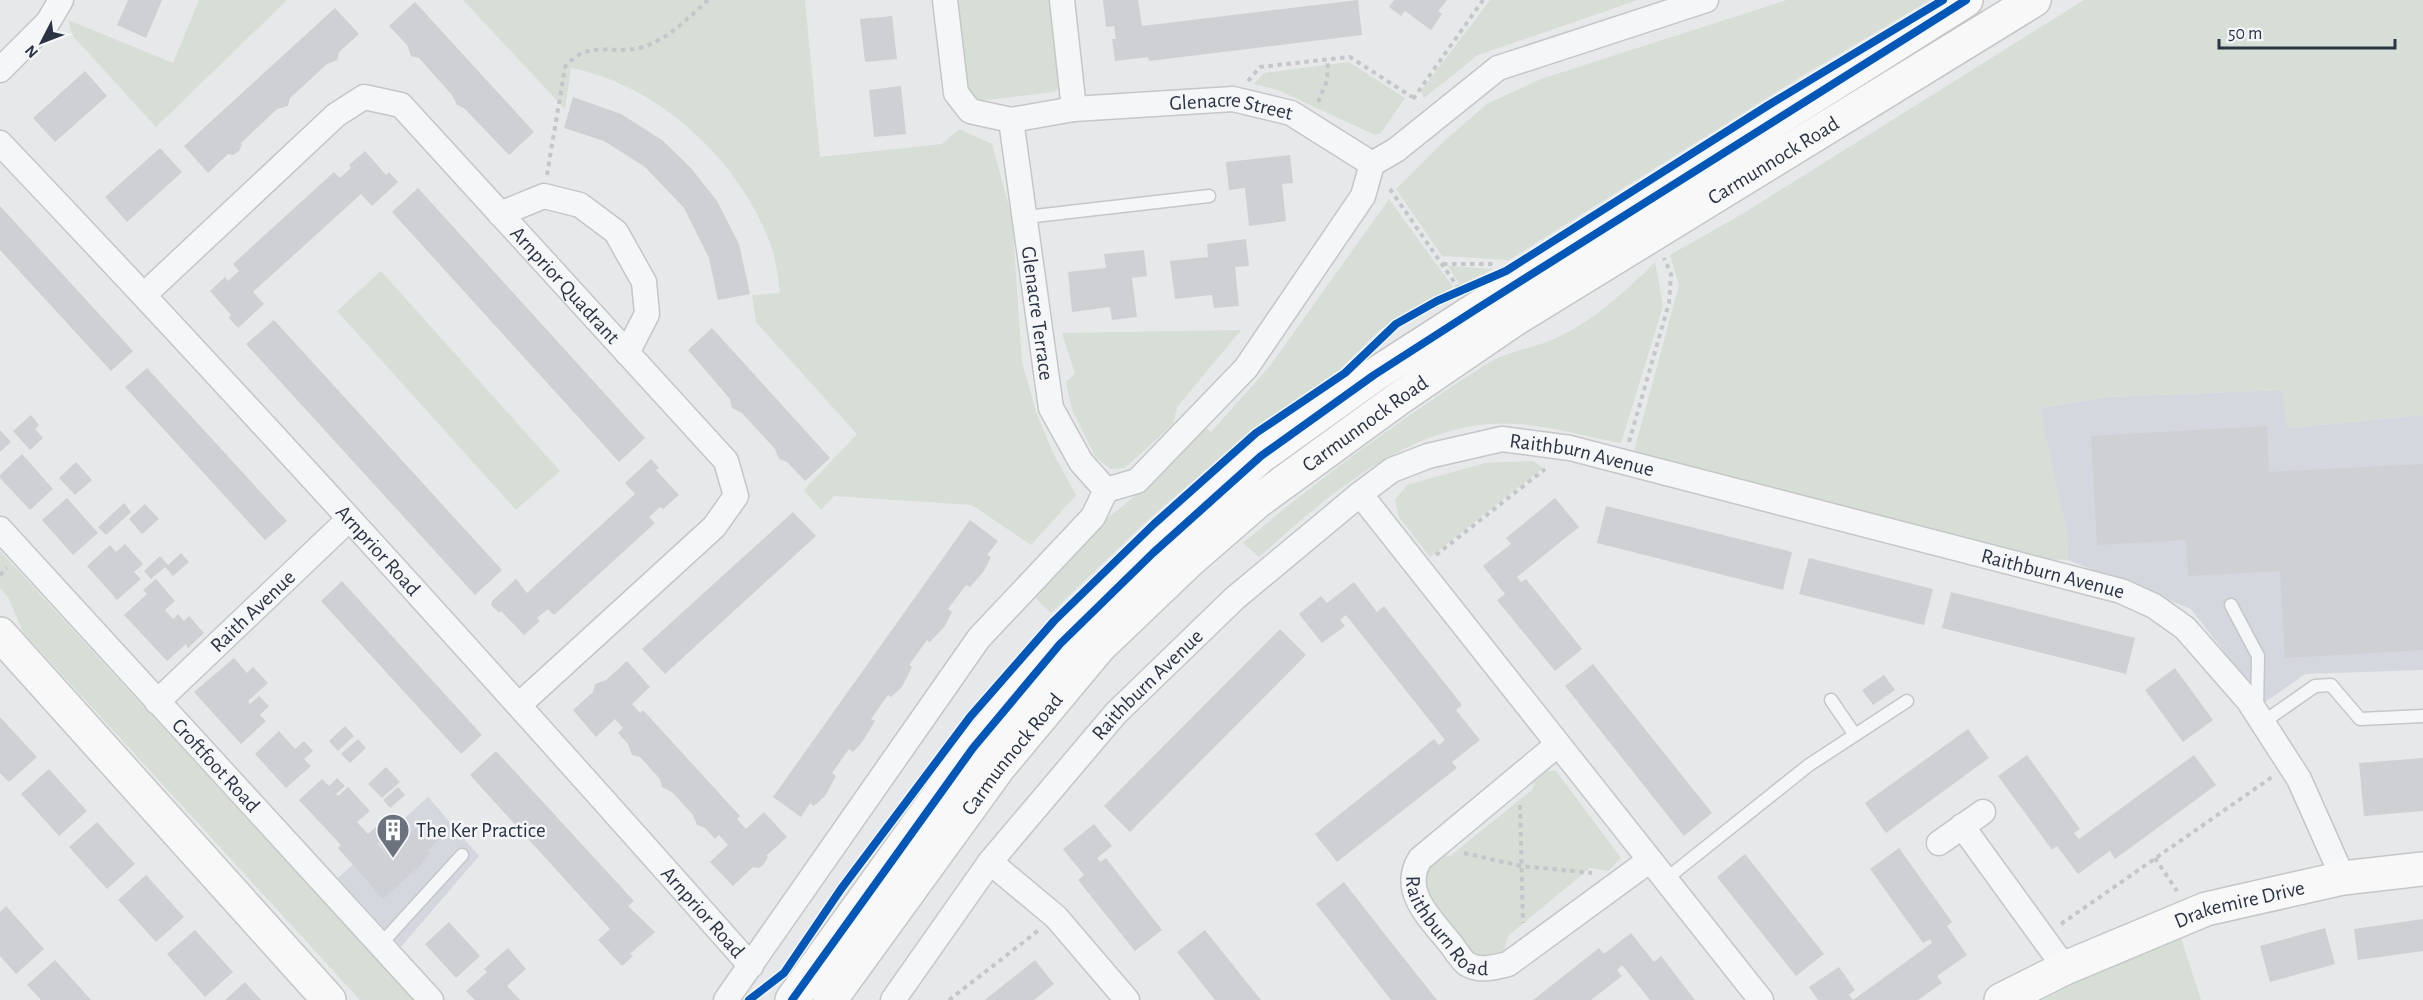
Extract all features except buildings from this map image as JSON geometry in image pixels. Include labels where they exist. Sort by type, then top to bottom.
[{"type":"main road","name":"Carmunnock Road","points":[[792,1000],[973,748],[1060,644],[1153,553],[1261,456],[1374,375],[1466,315],[1966,0]]},
{"type":"main road","name":"Carmunnock Road","points":[[830,1000],[999,766],[1100,646],[1190,560],[1258,501],[1398,399],[1515,319],[2034,0]]},
{"type":"main road","points":[[0,634],[329,1000]]},
{"type":"main road","name":"Drakemire Drive","points":[[2001,1000],[2065,968],[2205,909],[2343,878],[2423,869]]},
{"type":"street","points":[[0,70],[48,22],[61,0]]},
{"type":"street","points":[[945,0],[956,93],[970,111],[1011,120],[1074,109],[1062,0]]},
{"type":"street","points":[[726,1000],[979,638],[1093,517],[1106,490],[1137,482],[1246,368],[1363,196],[1372,164],[1396,150],[1498,68],[1706,0]]},
{"type":"street","name":"Arnprior Quadrant","points":[[144,295],[336,115],[364,97],[401,105],[726,461],[736,496],[714,527],[519,705]]},
{"type":"street","name":"Glenacre Street","points":[[1074,109],[1233,99],[1291,113],[1372,164]]},
{"type":"street","name":"Glenacre Terrace","points":[[1011,120],[1051,408],[1081,462],[1106,490]]},
{"type":"street","name":"Arnprior Road","points":[[0,143],[144,295],[519,705],[751,966]]},
{"type":"street","points":[[500,214],[544,196],[580,205],[616,232],[644,282],[647,314],[627,353]]},
{"type":"street","name":"Raithburn Avenue","points":[[893,1000],[990,862],[1116,713],[1235,598],[1392,470],[1428,456],[1502,439],[1563,447],[2121,591],[2154,606],[2185,628],[2248,700],[2289,765],[2343,878]]},
{"type":"street","points":[[1360,494],[1761,1000]]},
{"type":"street","name":"Raith Avenue","points":[[157,702],[348,520]]},
{"type":"street","name":"Croftfoot Road","points":[[0,529],[431,1000]]},
{"type":"street","name":"Raithburn Road","points":[[1557,745],[1420,859],[1414,868],[1412,882],[1420,906],[1467,964],[1488,969],[1508,964],[1650,860]]},
{"type":"street","points":[[1939,843],[1983,812]]},
{"type":"street","points":[[1962,826],[2065,968]]},
{"type":"street","points":[[990,862],[1056,917],[1127,1000]]},
{"type":"lane","points":[[1026,217],[1209,196]]},
{"type":"lane","points":[[2231,605],[2258,656],[2259,719],[2315,686],[2331,685],[2355,710],[2360,719],[2423,716]]},
{"type":"lane","points":[[1831,700],[1855,735]]},
{"type":"lane","points":[[1666,879],[1809,765],[1907,701]]},
{"type":"lane","points":[[380,945],[462,855]]},
{"type":"path","points":[[544,196],[565,67],[575,55],[600,49],[641,48],[666,38],[708,0]]},
{"type":"path","points":[[1412,97],[1483,0]]},
{"type":"path","points":[[1233,99],[1260,67],[1350,57],[1412,97],[1424,127]]},
{"type":"path","points":[[1309,124],[1327,81],[1328,60]]},
{"type":"path","points":[[1372,164],[1442,264],[1496,264]]},
{"type":"path","points":[[1636,423],[1669,303],[1671,274],[1653,235]]},
{"type":"path","points":[[1453,294],[1468,286]]},
{"type":"path","points":[[1418,569],[1557,460],[1563,447]]},
{"type":"path","points":[[2042,937],[2289,765]]},
{"type":"path","points":[[1520,776],[1525,951]]},
{"type":"path","points":[[1435,846],[1521,866],[1626,877]]},
{"type":"path","points":[[2155,858],[2193,914]]},
{"type":"path","points":[[949,1000],[1056,917]]},
{"type":"shaded area","points":[[199,0],[287,0],[156,127],[73,36],[68,20],[173,63]]},
{"type":"shaded area","points":[[463,0],[805,0],[820,157],[942,144],[959,129],[992,144],[1012,218],[1022,362],[1036,412],[1053,453],[1076,495],[1031,545],[972,505],[834,496],[821,510],[804,490],[857,434],[756,322],[752,295],[780,293],[773,252],[760,220],[742,189],[721,160],[667,111],[637,92],[604,77],[571,68],[565,109]]},
{"type":"shaded area","points":[[954,0],[1055,0],[1060,87],[1054,92],[988,100],[973,96],[963,83]]},
{"type":"shaded area","points":[[1490,0],[1638,0],[1478,55],[1424,98],[1421,91]]},
{"type":"shaded area","points":[[1787,0],[1930,0],[1797,79],[1509,260],[1442,256],[1396,189],[1443,142],[1487,104],[1541,79]]},
{"type":"shaded area","points":[[2084,0],[2423,0],[2423,415],[2287,428],[2282,390],[2107,397],[2040,408],[2067,534],[2068,560],[2045,559],[1633,455],[1679,285],[1670,255],[1742,214]]},
{"type":"shaded area","points":[[1349,62],[1405,98],[1381,133],[1375,135],[1278,90],[1254,84],[1264,73]]},
{"type":"shaded area","points":[[1389,199],[1453,287],[1381,329],[1337,372],[1238,442],[1150,518],[1051,613],[1031,594],[1099,525],[1145,488],[1206,428],[1211,432],[1270,366]]},
{"type":"shaded area","points":[[1655,262],[1663,306],[1621,443],[1556,429],[1517,424],[1480,425],[1444,433],[1409,446],[1376,464],[1315,509],[1259,557],[1243,543],[1332,471],[1426,404],[1490,362],[1554,339],[1582,324],[1620,295]]},
{"type":"shaded area","points":[[1448,266],[1493,269],[1460,285]]},
{"type":"shaded area","points":[[381,271],[560,471],[516,510],[337,311]]},
{"type":"shaded area","points":[[1241,330],[1177,407],[1173,424],[1125,468],[1111,469],[1096,458],[1072,410],[1066,382],[1075,374],[1062,333]]},
{"type":"shaded area","points":[[2282,390],[2288,428],[2423,415],[2423,670],[2305,674],[2264,703],[2191,609],[2068,560],[2067,534],[2039,408],[2107,397]]},
{"type":"shaded area","points":[[1533,461],[1543,468],[1430,557],[1399,517],[1395,500],[1407,485],[1485,463]]},
{"type":"shaded area","points":[[0,551],[414,1000],[360,1000],[23,632],[8,597],[0,588]]},
{"type":"shaded area","points":[[1556,771],[1621,858],[1608,871],[1590,868],[1508,936],[1504,952],[1492,960],[1476,957],[1423,894],[1420,880],[1432,855],[1450,856],[1532,790],[1536,774]]},
{"type":"shaded area","points":[[428,797],[479,856],[401,947],[338,878]]},
{"type":"shaded area","points":[[2181,938],[2201,1000],[2043,1000],[2100,970]]},
{"type":"cycle path","points":[[749,1000],[784,973],[841,889],[970,717],[1054,621],[1154,524],[1256,433],[1345,373],[1396,324],[1437,301],[1506,271],[1767,106],[1943,0]]},
{"type":"cycle path","points":[[792,1000],[973,748],[1060,644],[1153,553],[1261,456],[1374,375],[1966,0]]},
{"type":"place","name":"The Ker Practice","points":[[393,859]]}]
